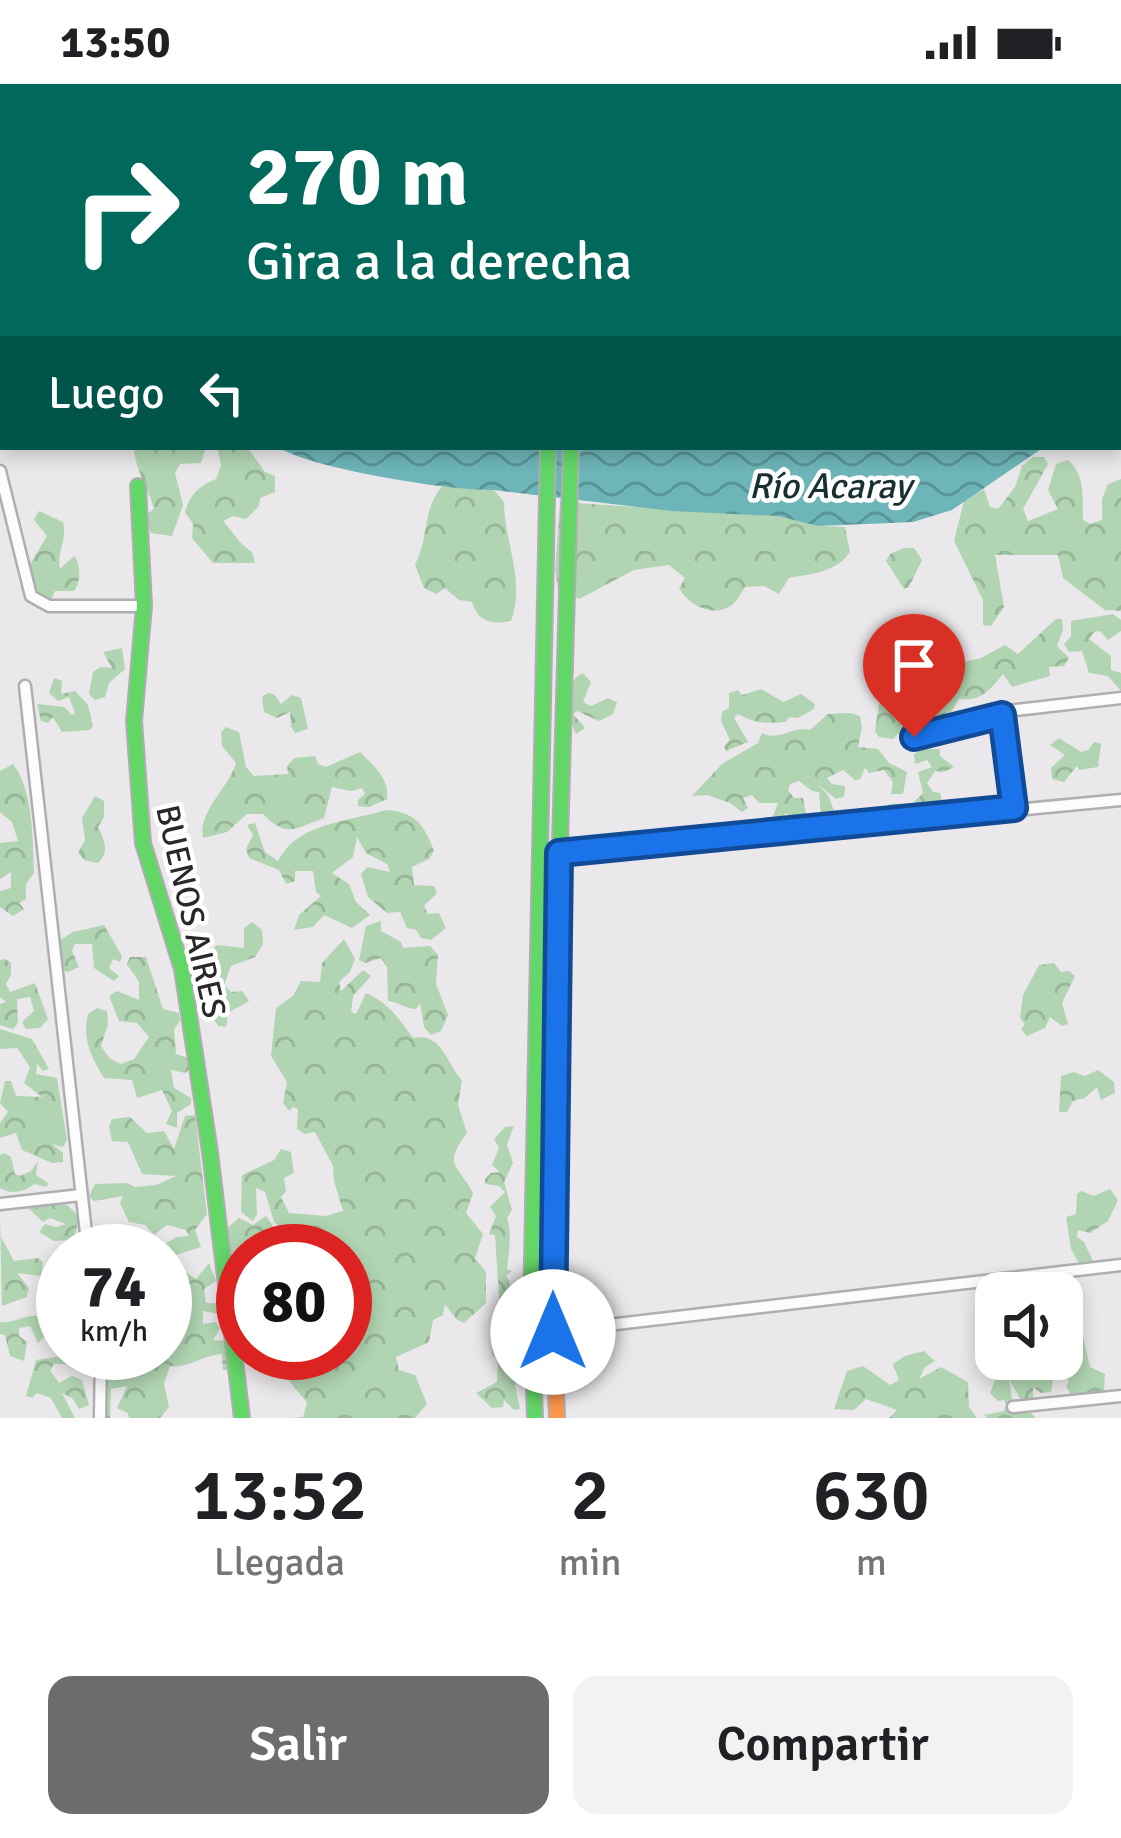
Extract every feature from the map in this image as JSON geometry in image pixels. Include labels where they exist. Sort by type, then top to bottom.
[{"type":"main road","points":[[535,1418],[531,1334],[538,793],[548,450]]},
{"type":"main road","points":[[557,1418],[553,1332],[558,793],[571,450]]},
{"type":"main road","name":"BUENOS AIRES","points":[[138,486],[144,606],[134,721],[143,843],[182,969],[242,1418]]},
{"type":"street","points":[[0,471],[31,596],[49,606],[144,606]]},
{"type":"street","points":[[25,686],[85,1224]]},
{"type":"street","points":[[914,737],[1006,711],[1121,698]]},
{"type":"street","points":[[1002,715],[1014,808]]},
{"type":"street","points":[[559,853],[1121,800]]},
{"type":"street","points":[[0,1204],[81,1195]]},
{"type":"street","points":[[531,1334],[1121,1265]]},
{"type":"street","points":[[100,1418],[101,1380]]},
{"type":"street","points":[[1013,1408],[1121,1396]]},
{"type":"green space","points":[[135,450],[205,450],[201,463],[180,464],[175,473],[183,505],[172,536],[151,533],[144,516],[154,509]]},
{"type":"green space","points":[[218,450],[249,450],[265,472],[275,476],[275,492],[260,498],[259,506],[246,519],[233,516],[223,521],[252,552],[255,563],[213,563],[192,538],[193,524],[185,512],[196,491],[216,479],[221,465]]},
{"type":"green space","points":[[1033,457],[1044,457],[1048,464],[1023,509],[1028,521],[1058,509],[1048,490],[1056,464],[1068,460],[1078,473],[1083,520],[1090,524],[1102,520],[1108,484],[1121,479],[1121,611],[1105,610],[1063,578],[1058,555],[995,555],[1004,607],[991,626],[983,625],[983,600],[954,541],[964,501],[984,489],[990,507],[998,509],[1015,487],[1022,466]]},
{"type":"green space","points":[[442,486],[494,490],[504,502],[516,591],[511,621],[486,620],[472,602],[459,600],[445,588],[436,594],[424,588],[415,565],[431,506]]},
{"type":"green space","points":[[560,502],[777,516],[845,527],[850,552],[831,568],[789,578],[779,594],[764,586],[745,587],[733,604],[718,610],[689,600],[679,588],[685,578],[669,565],[634,570],[579,599],[558,588]]},
{"type":"green space","points":[[39,511],[63,522],[60,569],[74,556],[79,574],[74,591],[55,591],[50,603],[37,605],[29,566],[47,536],[34,520]]},
{"type":"green space","points":[[904,548],[914,548],[922,560],[904,589],[886,561]]},
{"type":"green space","points":[[1113,614],[1121,620],[1121,631],[1108,640],[1100,631],[1094,632],[1089,639],[1111,656],[1111,670],[1121,673],[1121,691],[1108,676],[1089,673],[1082,651],[1069,652],[1064,644],[1071,636],[1071,621]]},
{"type":"green space","points":[[1056,619],[1062,619],[1063,630],[1057,646],[1069,658],[1064,666],[1049,667],[1050,676],[1012,687],[1003,674],[979,697],[959,699],[935,739],[908,746],[904,743],[913,726],[906,726],[893,739],[879,737],[875,731],[879,704],[909,703],[913,688],[921,684],[948,688],[959,683],[953,669],[956,664],[1005,645],[1018,654]]},
{"type":"green space","points":[[122,648],[125,669],[109,683],[105,697],[95,700],[89,694],[93,672],[112,668],[103,652]]},
{"type":"green space","points":[[583,673],[591,682],[583,702],[591,706],[608,698],[617,702],[613,714],[599,721],[577,711],[573,714],[585,728],[576,734],[569,692]]},
{"type":"green space","points":[[54,678],[62,681],[61,694],[75,691],[88,705],[90,730],[62,732],[53,717],[48,723],[41,721],[37,704],[75,713],[69,697],[58,701],[49,693]]},
{"type":"green space","points":[[761,689],[783,702],[801,694],[815,704],[814,709],[778,723],[738,714],[734,718],[748,742],[726,751],[730,740],[721,721],[722,712],[729,708],[729,693]]},
{"type":"green space","points":[[268,693],[281,704],[292,695],[301,698],[308,729],[295,733],[290,712],[277,718],[264,712],[262,697]]},
{"type":"green space","points":[[828,714],[860,716],[858,747],[878,749],[889,763],[907,772],[903,794],[891,794],[893,782],[884,770],[869,773],[865,768],[855,780],[843,770],[827,778],[845,786],[844,797],[836,799],[817,784],[828,795],[836,816],[821,818],[819,792],[799,781],[788,790],[794,798],[803,798],[806,814],[797,820],[785,813],[785,823],[773,816],[778,803],[759,803],[752,795],[743,798],[748,808],[742,812],[707,795],[692,796],[722,764],[758,743],[762,733],[774,736],[810,730]]},
{"type":"green space","points":[[226,727],[239,732],[246,767],[254,776],[288,774],[287,766],[294,758],[315,756],[326,767],[360,752],[383,779],[387,799],[358,806],[365,794],[362,788],[332,787],[324,818],[285,829],[263,814],[247,814],[227,832],[203,838],[205,819],[236,763],[222,746],[221,732]]},
{"type":"green space","points":[[1059,738],[1081,752],[1094,742],[1101,744],[1098,767],[1079,770],[1077,766],[1064,782],[1052,779],[1051,768],[1065,755],[1050,745]]},
{"type":"green space","points":[[940,749],[940,756],[954,767],[935,771],[927,783],[940,793],[943,804],[889,814],[885,808],[889,804],[913,803],[923,793],[918,772],[932,767],[927,760],[915,764],[914,754]]},
{"type":"green space","points":[[13,764],[28,801],[34,873],[26,884],[26,899],[19,903],[24,909],[13,916],[0,907],[0,891],[11,888],[11,872],[0,879],[0,843],[18,841],[12,822],[0,812],[0,771]]},
{"type":"green space","points":[[95,796],[104,801],[98,827],[105,850],[98,863],[78,853],[85,840],[82,818]]},
{"type":"green space","points":[[386,810],[411,817],[426,833],[434,851],[412,867],[414,885],[434,886],[437,893],[424,906],[428,914],[439,913],[446,928],[431,940],[421,938],[416,930],[407,928],[400,912],[387,913],[368,897],[361,874],[367,867],[390,872],[387,864],[366,853],[357,837],[353,857],[332,873],[349,884],[356,902],[370,915],[352,928],[324,915],[313,927],[294,930],[299,915],[321,896],[313,871],[295,871],[295,881],[286,884],[279,870],[249,858],[246,849],[253,835],[247,825],[255,823],[265,852],[278,861],[311,831]]},
{"type":"green space","points":[[381,921],[381,931],[403,948],[430,946],[438,955],[436,984],[448,1015],[441,1031],[431,1035],[424,1027],[420,1003],[416,1009],[388,1001],[387,967],[381,958],[359,960],[366,926]]},
{"type":"green space","points":[[252,922],[262,930],[263,944],[255,957],[231,966],[224,985],[231,992],[242,991],[249,1001],[228,1013],[226,1027],[218,1026],[202,958],[217,945],[244,948],[244,928]]},
{"type":"green space","points":[[104,925],[122,956],[120,962],[113,959],[109,968],[119,976],[114,981],[94,968],[92,944],[75,944],[72,951],[79,967],[60,970],[57,942],[73,932]]},
{"type":"green space","points":[[344,939],[355,959],[339,982],[341,991],[363,970],[371,976],[353,996],[351,1012],[356,1014],[366,993],[374,997],[413,1038],[437,1044],[462,1080],[458,1105],[467,1133],[454,1159],[473,1193],[466,1213],[483,1234],[475,1258],[486,1272],[486,1303],[464,1323],[445,1304],[443,1315],[433,1320],[429,1342],[396,1357],[399,1370],[415,1375],[427,1404],[415,1418],[289,1418],[303,1417],[307,1402],[289,1380],[372,1380],[372,1224],[276,1224],[265,1192],[256,1188],[253,1221],[241,1212],[242,1175],[274,1160],[281,1149],[291,1152],[294,1173],[284,1178],[286,1191],[281,1197],[289,1213],[326,1216],[343,1211],[333,1166],[315,1132],[304,1134],[297,1129],[298,1109],[289,1111],[283,1103],[287,1082],[271,1056],[276,1008],[293,996],[301,981],[320,982],[322,963]]},
{"type":"green space","points":[[130,957],[146,957],[163,1009],[179,1013],[174,1029],[176,1054],[191,1059],[192,1067],[185,1073],[171,1070],[174,1088],[191,1098],[191,1104],[177,1113],[177,1128],[166,1124],[172,1111],[162,1090],[137,1098],[132,1080],[104,1078],[89,1047],[88,1014],[97,1008],[107,1011],[101,1046],[109,1058],[121,1064],[134,1059],[149,1037],[137,1023],[119,1021],[109,996],[117,991],[139,1000],[139,982],[127,964]]},
{"type":"green space","points":[[0,960],[11,963],[6,984],[10,992],[35,983],[48,1019],[40,1028],[26,1029],[22,1022],[34,1011],[30,997],[17,999],[18,1023],[13,1029],[0,1025],[0,1004],[6,1002],[0,997]]},
{"type":"green space","points":[[1054,963],[1061,972],[1075,976],[1062,1003],[1068,1024],[1062,1026],[1050,1017],[1045,1028],[1027,1036],[1021,1029],[1025,1024],[1020,1018],[1023,995],[1039,965]]},
{"type":"green space","points":[[0,1029],[32,1039],[49,1069],[43,1071],[37,1064],[36,1074],[57,1078],[67,1140],[63,1147],[52,1144],[63,1153],[63,1162],[52,1163],[22,1150],[16,1133],[0,1138],[0,1123],[8,1112],[0,1103],[5,1081],[11,1081],[16,1096],[42,1097],[24,1083],[30,1067],[17,1048],[0,1049]]},
{"type":"green space","points":[[1098,1070],[1114,1082],[1115,1093],[1101,1100],[1097,1087],[1073,1101],[1067,1112],[1059,1112],[1061,1076],[1074,1072],[1085,1076]]},
{"type":"green space","points":[[195,1115],[207,1214],[195,1230],[201,1247],[192,1250],[192,1224],[129,1222],[120,1203],[123,1196],[94,1201],[89,1196],[95,1184],[156,1185],[176,1176],[142,1174],[128,1142],[112,1141],[112,1119],[130,1117],[147,1133],[164,1131],[174,1149],[185,1116]]},
{"type":"green space","points":[[514,1126],[507,1145],[513,1163],[504,1182],[512,1210],[507,1218],[507,1269],[512,1271],[506,1276],[508,1303],[516,1313],[511,1345],[514,1370],[522,1375],[515,1385],[520,1409],[514,1410],[504,1400],[503,1407],[492,1408],[476,1393],[497,1382],[498,1358],[492,1355],[492,1348],[502,1342],[495,1235],[489,1234],[496,1216],[490,1207],[505,1192],[485,1184],[485,1179],[500,1172],[492,1165],[499,1148],[494,1139],[505,1127]]},
{"type":"green space","points":[[5,1153],[20,1176],[38,1161],[36,1175],[47,1187],[34,1184],[13,1192],[0,1188],[0,1155]]},
{"type":"green space","points":[[1110,1189],[1118,1200],[1108,1221],[1090,1233],[1078,1230],[1077,1237],[1094,1263],[1080,1265],[1071,1249],[1066,1217],[1076,1214],[1081,1191],[1094,1196]]},
{"type":"green space","points":[[67,1205],[80,1217],[78,1224],[50,1218],[43,1222],[27,1207]]},
{"type":"green space","points":[[0,1218],[1,1237],[14,1261],[36,1258],[36,1275],[17,1273],[29,1288],[27,1297],[2,1306]]},
{"type":"green space","points":[[209,1263],[216,1281],[204,1289],[206,1303],[216,1303],[216,1313],[203,1311],[203,1324],[216,1322],[216,1355],[192,1363],[192,1276],[196,1279]]},
{"type":"green space","points":[[36,1317],[36,1339],[30,1326],[19,1328],[19,1336],[27,1342],[24,1361],[10,1356],[0,1322]]},
{"type":"green space","points":[[1083,1336],[1090,1367],[1105,1374],[1104,1391],[1072,1397],[1066,1386],[1069,1381],[1083,1380]]},
{"type":"green space","points":[[924,1351],[935,1361],[919,1379],[941,1367],[968,1382],[969,1407],[977,1418],[889,1418],[897,1410],[866,1399],[854,1410],[834,1409],[847,1371],[863,1366],[890,1385],[899,1380],[893,1364]]},
{"type":"green space","points":[[36,1360],[36,1380],[82,1380],[89,1405],[79,1409],[62,1393],[75,1418],[62,1418],[51,1398],[37,1393],[26,1396]]},
{"type":"green space","points":[[165,1380],[169,1407],[160,1418],[129,1418],[117,1408],[127,1386],[111,1389],[110,1418],[103,1418],[104,1397],[94,1382]]},
{"type":"green space","points":[[995,1380],[1009,1380],[1014,1412],[1036,1418],[987,1418],[984,1415],[1004,1411],[1006,1405],[990,1393]]},
{"type":"green space","points":[[1010,1380],[1053,1380],[1051,1392],[1041,1393],[1033,1387],[1033,1402],[1023,1404]]},
{"type":"water","name":"Río Acaray","points":[[284,450],[1040,450],[952,510],[913,522],[818,526],[777,516],[672,511],[416,483]]},
{"type":"traffic: fast","points":[[535,1418],[531,1309],[548,450]]},
{"type":"traffic: fast","points":[[556,988],[571,450]]},
{"type":"traffic: fast","points":[[138,486],[144,606],[134,721],[143,843],[182,969],[242,1418]]},
{"type":"traffic: slow","points":[[556,988],[551,1253],[557,1418]]},
{"type":"route","points":[[553,1332],[559,853],[1014,808],[1002,715],[914,737]]}]
